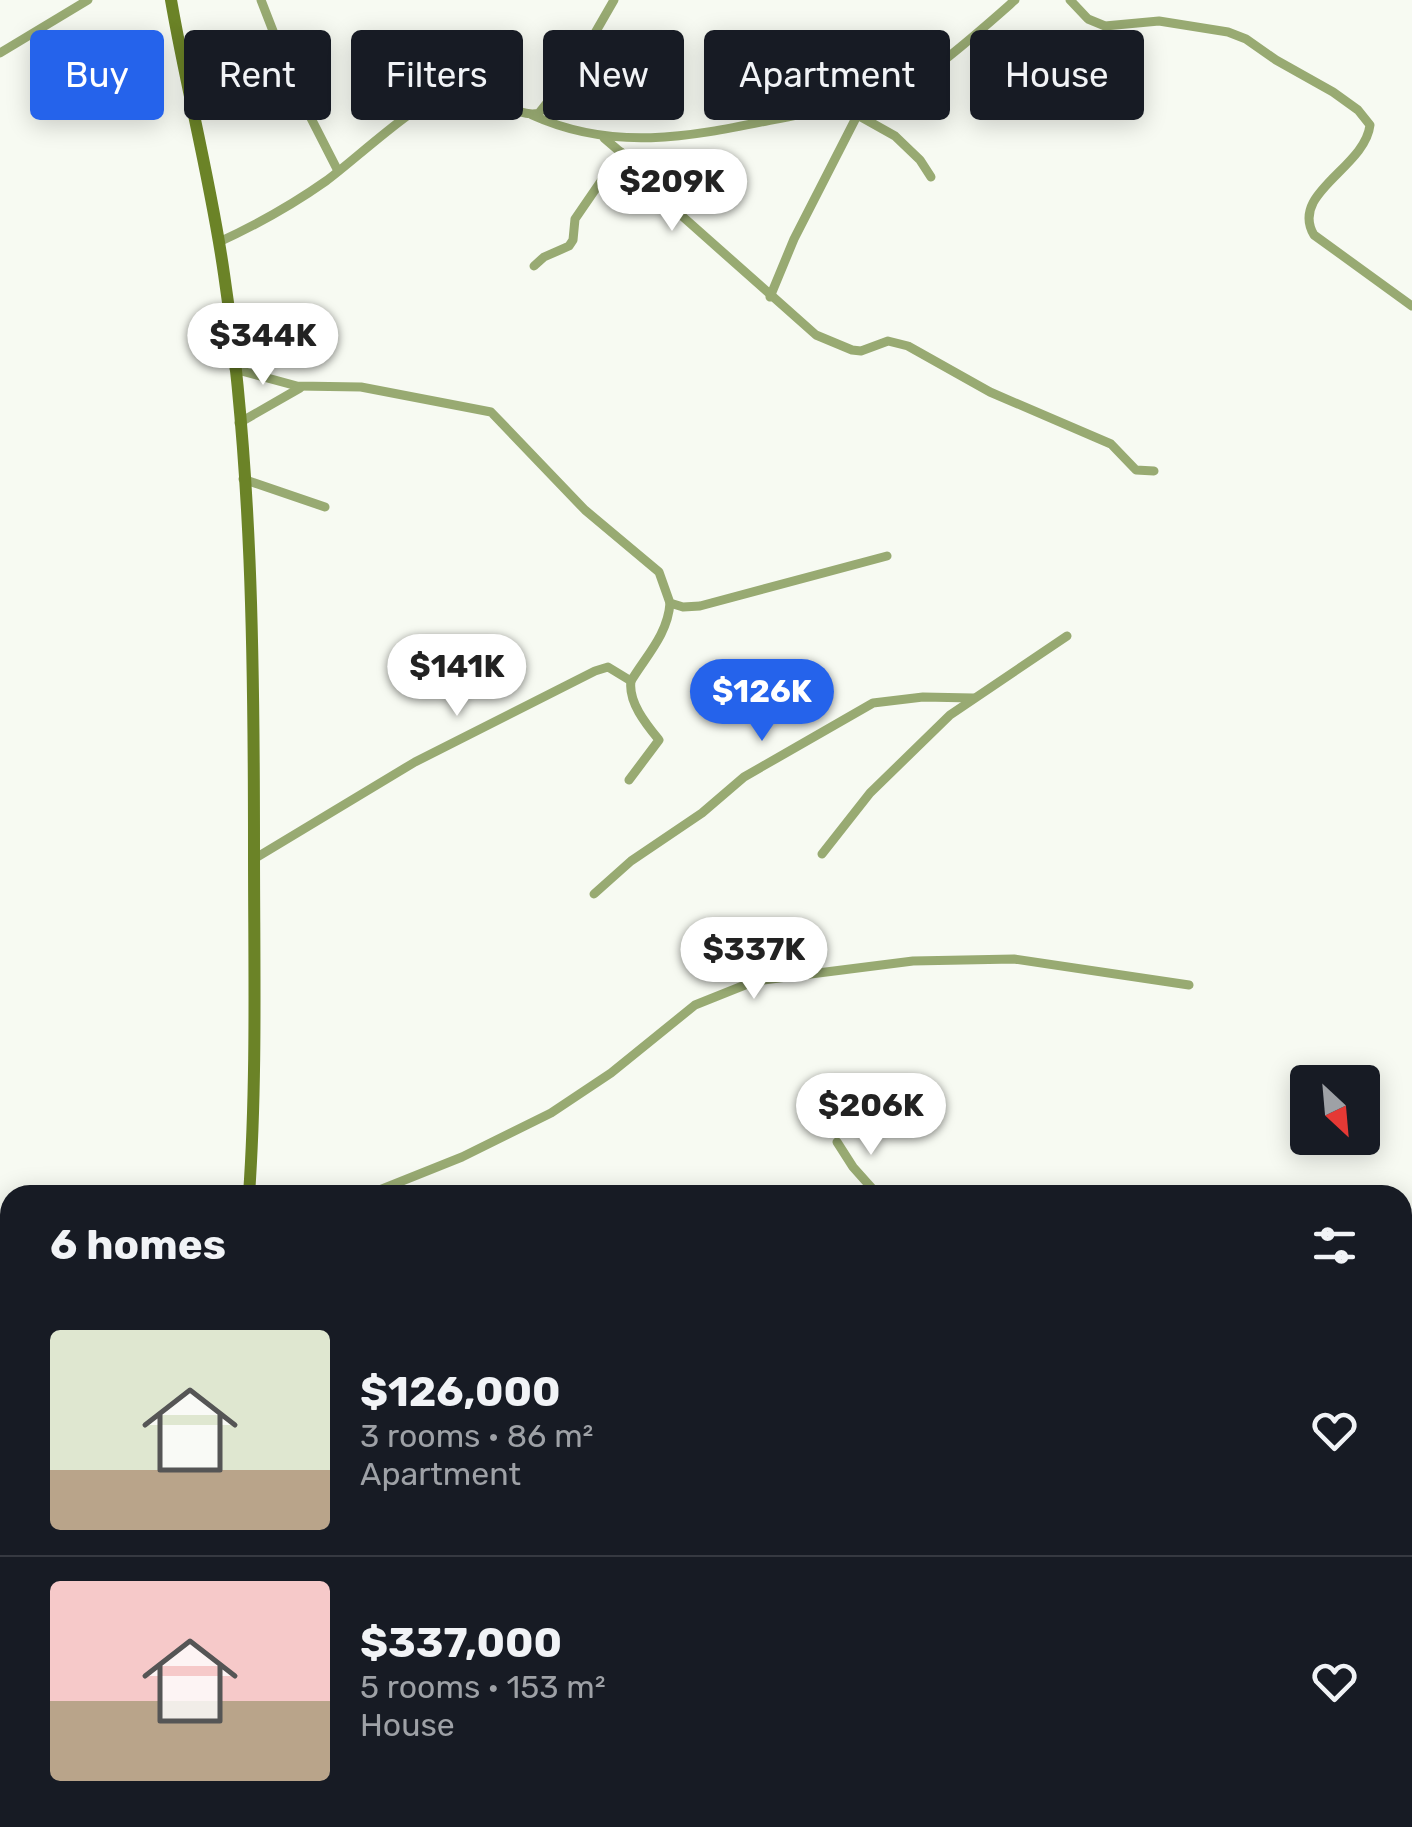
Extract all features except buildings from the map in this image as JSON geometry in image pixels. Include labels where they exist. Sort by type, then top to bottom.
[{"type":"street","points":[[0,54],[88,0]]},
{"type":"street","points":[[170,0],[219,242],[244,479],[252,629],[254,859],[255,1092],[250,1185]]},
{"type":"street","points":[[261,0],[294,85],[338,171]]},
{"type":"street","points":[[532,115],[542,111],[576,66],[614,0]]},
{"type":"street","points":[[950,53],[1015,0]]},
{"type":"street","points":[[1070,0],[1088,19],[1105,26],[1159,21],[1228,32],[1264,49],[1358,110],[1370,124],[1368,140],[1318,194],[1308,211],[1307,224],[1314,235],[1412,306]]},
{"type":"street","points":[[219,242],[283,209],[424,105],[448,92],[464,91],[564,130],[604,138],[679,136],[767,120]]},
{"type":"street","points":[[770,297],[794,239],[856,120]]},
{"type":"street","points":[[872,120],[920,160],[931,177]]},
{"type":"street","points":[[604,138],[673,208],[816,336],[861,351],[888,341],[908,346],[990,392],[1112,444],[1136,470],[1154,472]]},
{"type":"street","points":[[534,266],[569,246],[575,219],[621,152]]},
{"type":"street","points":[[234,369],[303,387],[360,387],[491,412],[585,510],[660,572],[670,602],[669,616],[659,640],[630,681],[629,692],[659,740],[628,780]]},
{"type":"street","points":[[239,423],[303,387]]},
{"type":"street","points":[[244,479],[325,507]]},
{"type":"street","points":[[669,616],[684,608],[887,556]]},
{"type":"street","points":[[670,602],[684,608]]},
{"type":"street","points":[[822,854],[870,792],[922,740],[973,698],[1068,636]]},
{"type":"street","points":[[254,859],[414,762],[602,668],[610,668],[630,681]]},
{"type":"street","points":[[594,894],[631,860],[702,813],[744,777],[873,703],[923,697],[973,698]]},
{"type":"street","points":[[391,1185],[551,1113],[611,1073],[695,1004],[755,982],[914,961],[1014,959],[1189,984]]},
{"type":"street","points":[[838,1142],[869,1185]]}]
